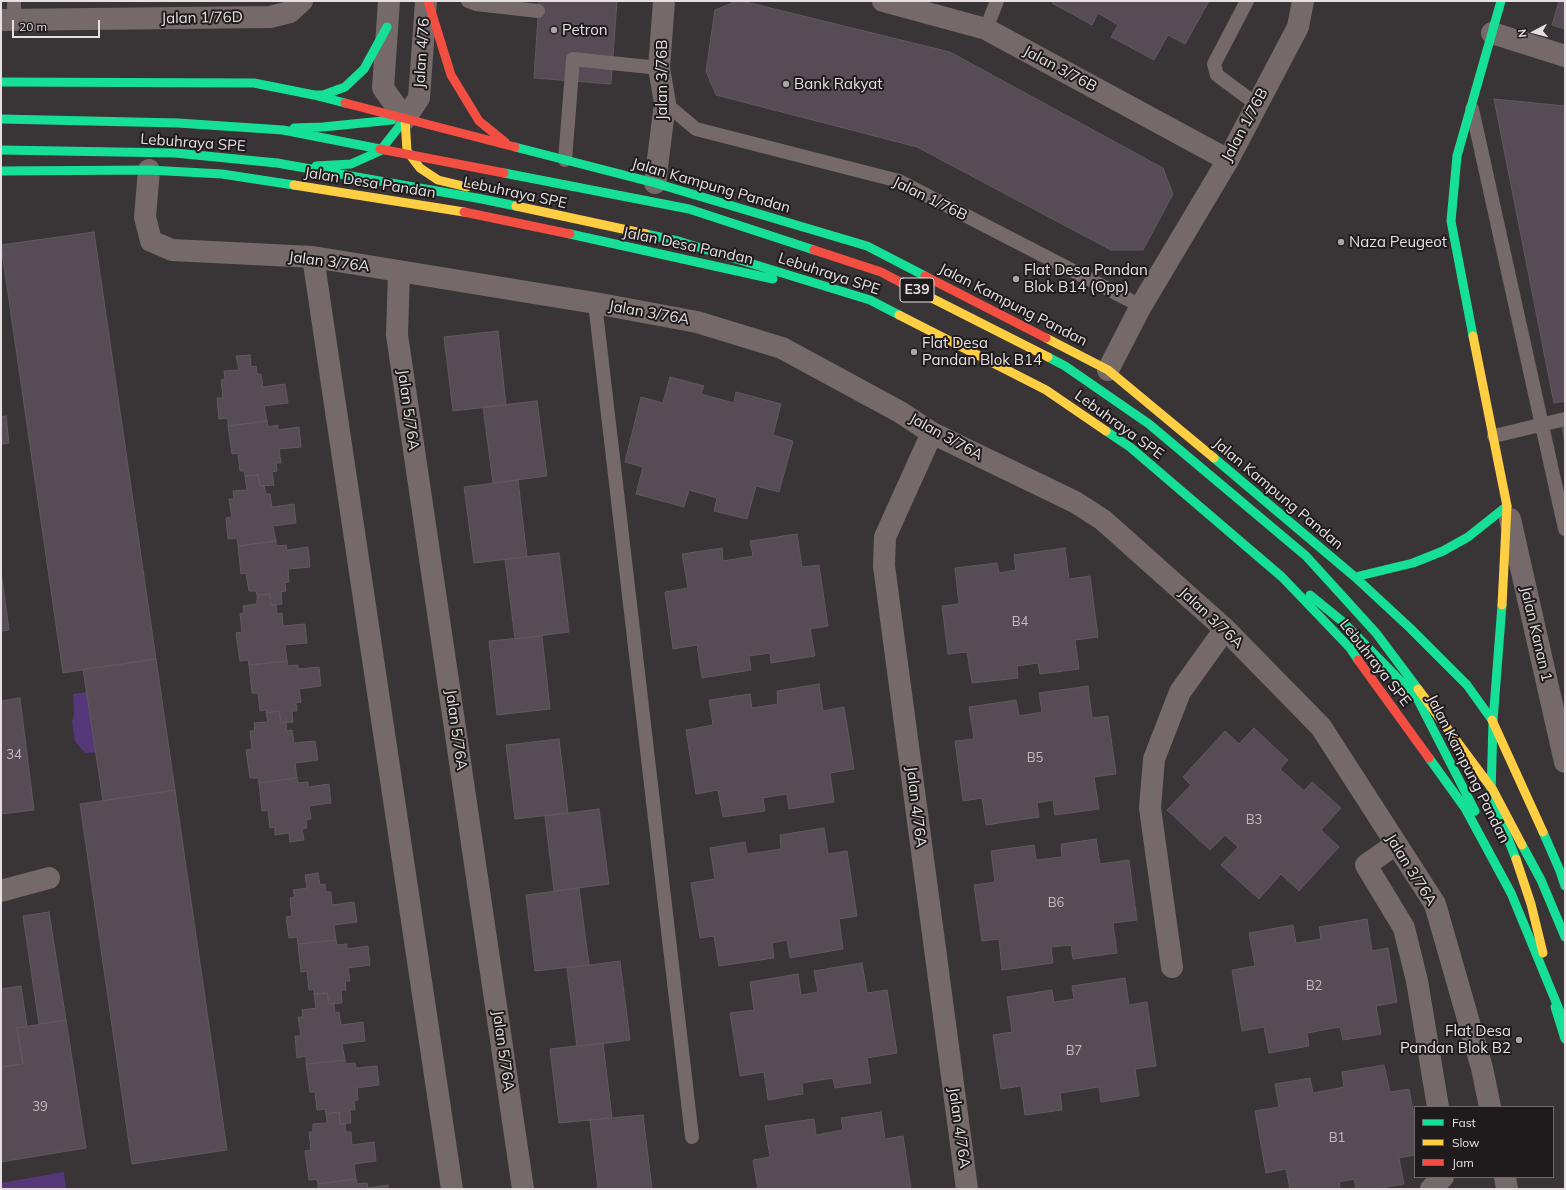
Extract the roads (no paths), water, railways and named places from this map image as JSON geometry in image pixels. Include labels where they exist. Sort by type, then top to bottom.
[{"type":"main road","points":[[427,1],[451,75],[479,121],[509,146]]},
{"type":"main road","name":"Jalan Kampung Pandan","points":[[1493,721],[1505,566],[1507,506],[1451,221],[1457,156],[1501,1]]},
{"type":"main road","points":[[314,95],[323,95],[345,87],[364,68],[387,27]]},
{"type":"main road","points":[[1,82],[254,84],[314,95],[405,119]]},
{"type":"main road","name":"Lebuhraya SPE","points":[[1,119],[178,123],[283,130],[689,209],[881,272],[1065,366],[1149,424],[1306,556],[1376,633],[1492,790],[1541,880],[1565,938]]},
{"type":"main road","points":[[31,129],[205,130],[323,127],[405,119]]},
{"type":"main road","points":[[222,174],[351,164],[380,151],[405,119]]},
{"type":"main road","points":[[405,119],[407,151],[420,168],[438,180],[741,254],[846,295]]},
{"type":"main road","name":"Jalan Kampung Pandan","points":[[405,119],[655,184],[867,246],[1108,370],[1354,577],[1410,628],[1467,685],[1493,721],[1560,871],[1565,886]]},
{"type":"main road","name":"Lebuhraya SPE","points":[[1,150],[175,153],[277,163],[482,199],[678,241],[870,300],[1046,390],[1136,452],[1282,577],[1350,648],[1465,808],[1511,893],[1564,1032]]},
{"type":"main road","name":"Jalan Desa Pandan","points":[[1,171],[149,170],[222,174],[478,214],[846,295]]},
{"type":"main road","name":"Jalan Kampung Pandan","points":[[846,295],[1080,411],[1343,622],[1416,698],[1477,814],[1524,914],[1564,1032]]},
{"type":"main road","points":[[1354,577],[1413,563],[1443,551],[1468,537],[1507,506]]},
{"type":"main road","points":[[1493,721],[1491,794],[1531,904],[1564,1032]]},
{"type":"street","name":"Jalan 1/76D","points":[[10,14],[270,17],[290,12],[302,1]]},
{"type":"street","points":[[389,1],[383,88],[405,119]]},
{"type":"street","name":"Jalan 4/76","points":[[405,119],[419,98],[427,1]]},
{"type":"street","name":"Jalan 3/76B","points":[[655,184],[665,103],[659,68],[664,1]]},
{"type":"street","name":"Jalan 3/76B","points":[[883,1],[986,29],[1228,160]]},
{"type":"street","name":"Jalan 1/76B","points":[[1108,370],[1141,306],[1228,160],[1256,104],[1298,27],[1303,1]]},
{"type":"street","points":[[1492,33],[1565,56]]},
{"type":"street","name":"Jalan 3/76A","points":[[149,170],[145,216],[152,241],[172,250],[313,257],[595,303],[697,322],[782,348],[900,412],[932,433],[1075,502],[1103,520],[1225,629],[1320,727],[1435,904],[1482,1068],[1490,1106]]},
{"type":"street","points":[[313,257],[452,1189]]},
{"type":"street","name":"Jalan 5/76A","points":[[399,271],[397,335],[523,1189]]},
{"type":"street","name":"Jalan 4/76A","points":[[932,433],[885,537],[884,566],[967,1189]]},
{"type":"street","name":"Jalan Kanan 1","points":[[1507,506],[1562,733],[1565,762]]},
{"type":"street","points":[[1172,967],[1150,808],[1154,759],[1180,692],[1225,629]]},
{"type":"street","points":[[1396,844],[1366,865],[1404,928],[1417,981],[1438,1106]]},
{"type":"street","points":[[1,891],[49,878]]},
{"type":"street","points":[[1432,1189],[1442,1178]]},
{"type":"street","points":[[1505,1178],[1507,1189]]},
{"type":"lane","points":[[468,1],[476,4],[538,12]]},
{"type":"lane","points":[[986,29],[997,1]]},
{"type":"lane","points":[[1247,1],[1214,64],[1217,75],[1256,104]]},
{"type":"lane","points":[[565,160],[573,59],[659,68]]},
{"type":"lane","name":"Jalan 1/76B","points":[[665,103],[696,129],[900,181],[1141,306]]},
{"type":"lane","points":[[1471,105],[1543,424],[1565,529]]},
{"type":"lane","points":[[595,303],[692,1137]]},
{"type":"lane","points":[[1494,436],[1565,419]]},
{"type":"place","name":"Petron","points":[[554,30]]},
{"type":"place","name":"Bank Rakyat","points":[[786,84]]},
{"type":"place","name":"Naza Peugeot","points":[[1341,242]]},
{"type":"place","name":"Flat Desa Pandan Blok B14 (Opp)","points":[[1016,279]]},
{"type":"place","name":"Flat Desa Pandan Blok B14","points":[[914,352]]},
{"type":"place","name":"Flat Desa Pandan Blok B2","points":[[1519,1040]]}]
